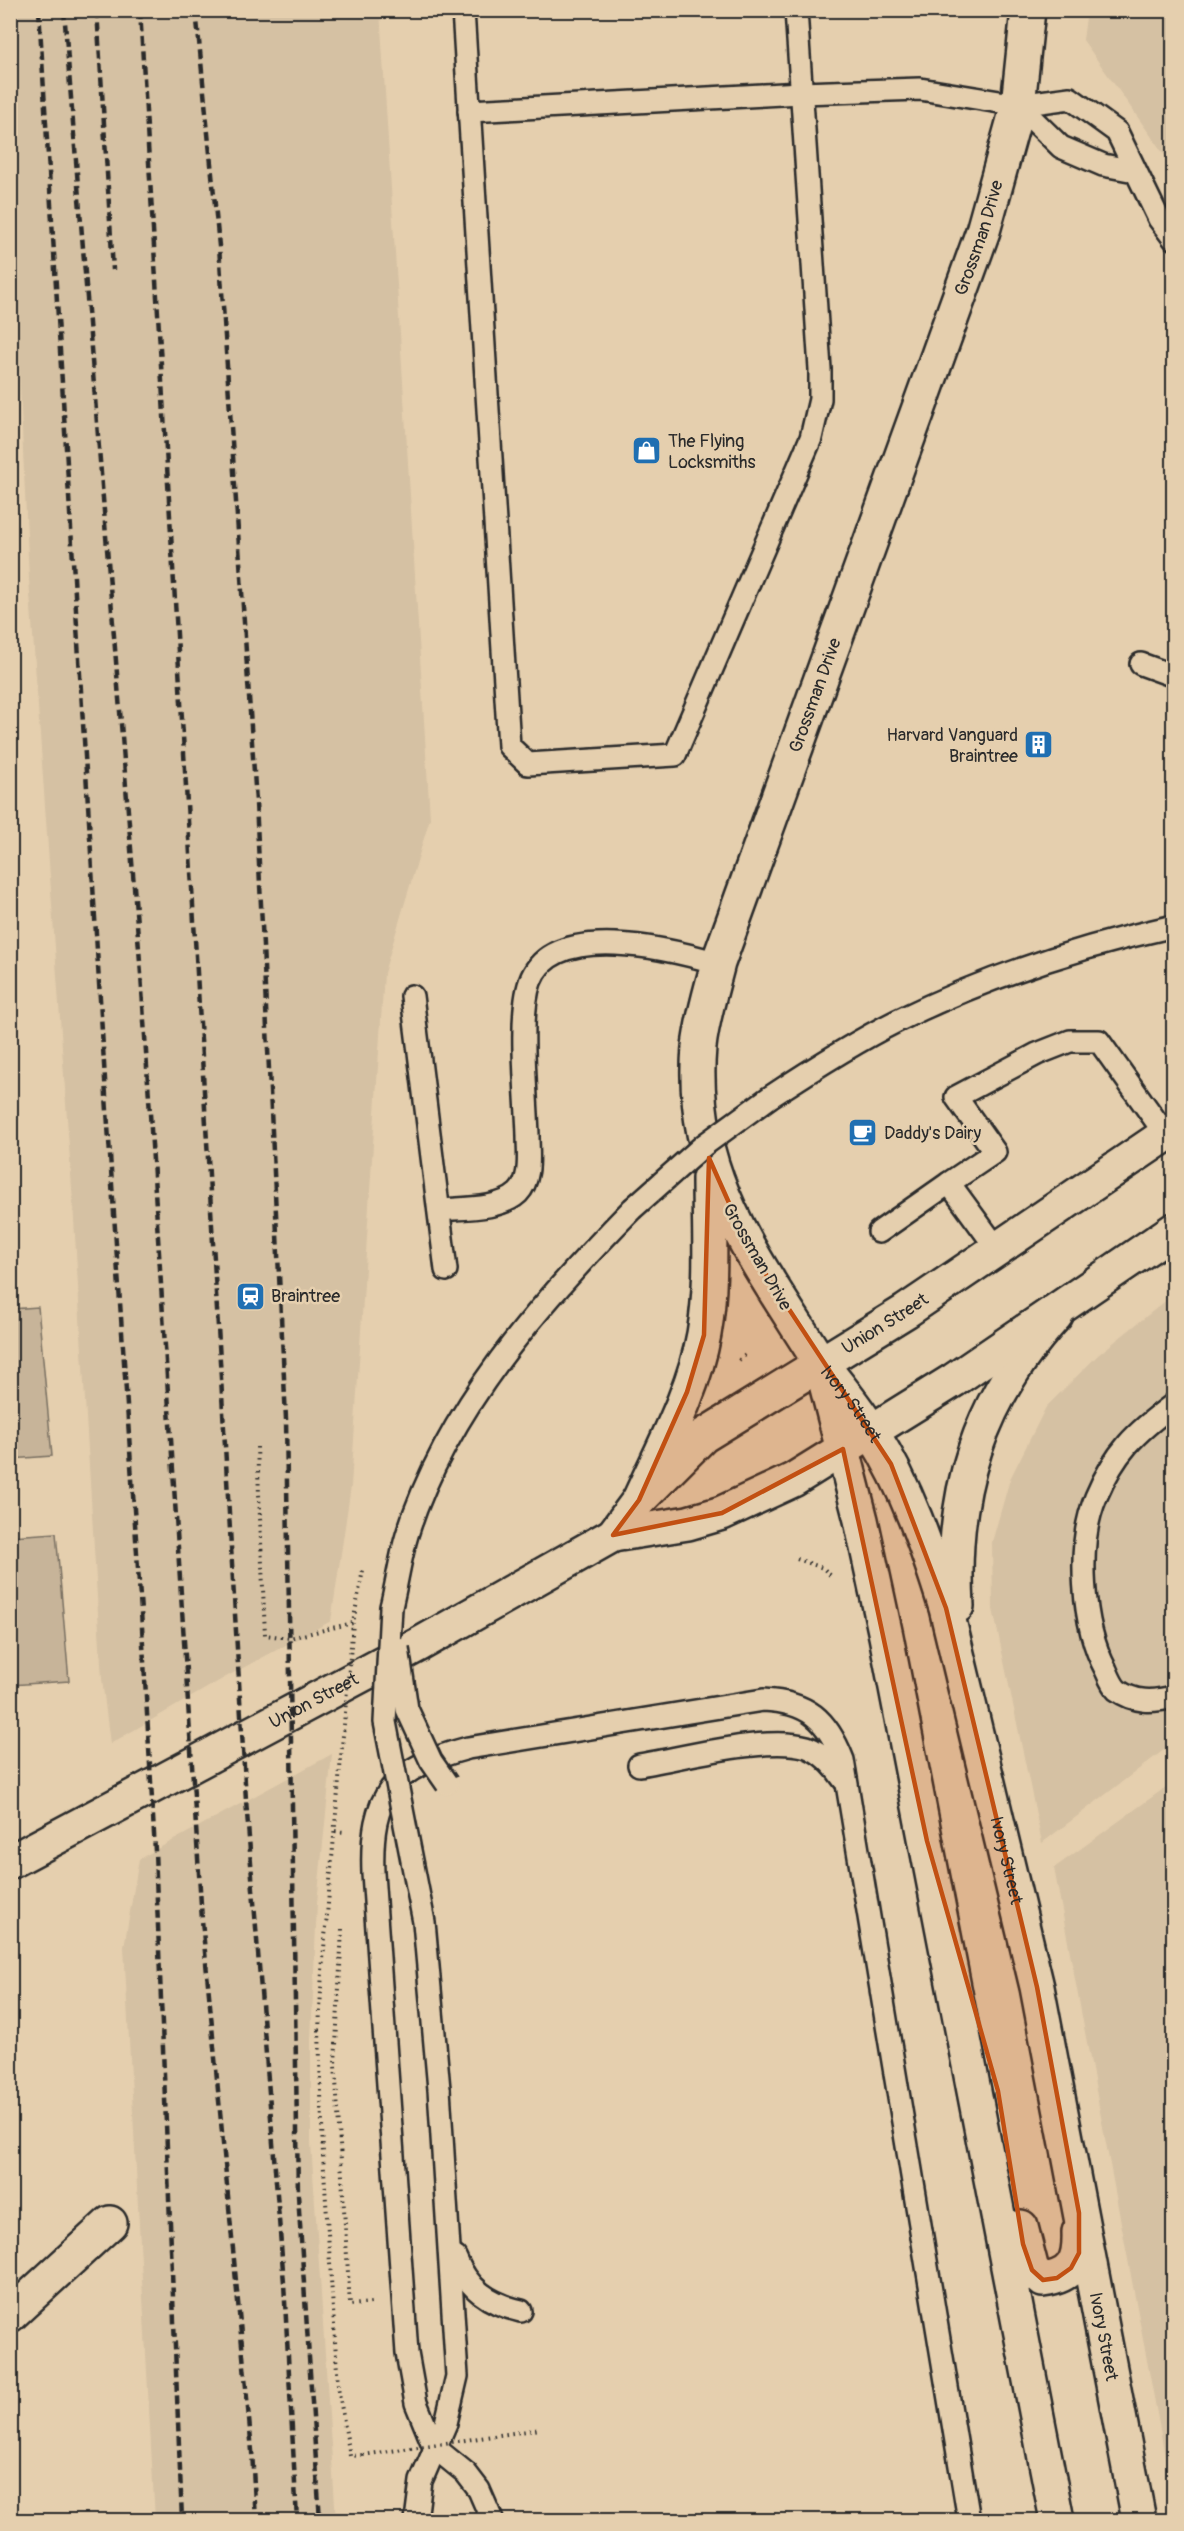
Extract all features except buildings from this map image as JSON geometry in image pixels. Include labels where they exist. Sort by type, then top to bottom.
[{"type":"street","name":"Grossman Drive","points":[[821,1364],[732,1219],[709,1158],[699,1103],[699,1047],[718,963],[983,231],[1018,105],[1028,10]]},
{"type":"street","name":"Union Street","points":[[613,1535],[639,1500],[703,1436],[821,1364],[998,1250],[1170,1132]]},
{"type":"street","points":[[639,1500],[687,1392],[704,1335],[709,1280],[709,1158]]},
{"type":"street","name":"Union Street","points":[[10,1862],[420,1644],[613,1535],[688,1523],[722,1513],[793,1480],[954,1380],[1173,1230]]},
{"type":"street","points":[[962,1668],[956,1564],[957,1528],[967,1469],[989,1411],[1040,1333],[1066,1303]]},
{"type":"street","name":"Ivory Street","points":[[821,1364],[872,1432],[906,1496],[926,1547],[962,1668],[1037,1986],[1139,2520]]},
{"type":"street","name":"Ivory Street","points":[[821,1364],[886,1636],[1057,2520]]},
{"type":"street","points":[[927,1841],[998,2091],[1023,2244],[1032,2270],[1042,2280],[1057,2278],[1071,2268],[1079,2253],[1079,2213]]},
{"type":"street","points":[[10,2315],[110,2223]]},
{"type":"lane","points":[[463,10],[509,746],[528,764],[675,756],[811,438],[820,399],[820,369],[796,10]]},
{"type":"lane","points":[[469,111],[801,93],[920,89],[1018,105],[1070,98],[1117,132],[1159,219],[1173,239]]},
{"type":"lane","points":[[1018,105],[1061,147],[1103,165],[1135,171]]},
{"type":"lane","points":[[1141,664],[1173,676]]},
{"type":"lane","points":[[416,2520],[421,2481],[450,2412],[457,2376],[440,2089],[424,1922],[385,1722],[391,1607],[411,1526],[436,1467],[474,1397],[531,1320],[632,1209],[704,1145],[770,1096],[895,1022],[981,984],[1068,954],[1173,926]]},
{"type":"lane","points":[[439,1210],[507,1200],[517,1194],[524,1185],[528,1155],[525,1010],[530,980],[544,961],[575,948],[614,944],[658,947],[718,963]]},
{"type":"lane","points":[[412,996],[446,1270]]},
{"type":"lane","points":[[879,1232],[995,1152],[956,1097],[1037,1054],[1070,1041],[1099,1041],[1170,1132]]},
{"type":"lane","points":[[949,1183],[998,1250]]},
{"type":"lane","points":[[1173,1404],[1135,1433],[1111,1466],[1087,1523],[1085,1550],[1089,1616],[1099,1658],[1115,1688],[1135,1700],[1173,1697]]},
{"type":"lane","points":[[391,1607],[407,1709],[431,1761],[447,1784]]},
{"type":"lane","points":[[492,2520],[479,2490],[465,2473],[434,2447],[416,2403],[407,2353],[373,1873],[374,1830],[380,1808],[390,1788],[405,1773],[425,1762],[468,1748],[763,1700],[798,1705],[826,1725],[843,1760],[969,2520]]},
{"type":"lane","points":[[639,1765],[748,1747],[792,1744],[809,1748],[824,1756],[837,1769],[848,1786]]},
{"type":"lane","points":[[450,2236],[456,2258],[472,2287],[500,2305],[521,2311]]},
{"type":"path","points":[[257,1447],[265,1635],[290,1638],[353,1623],[322,1971],[319,2030],[321,2125],[338,2387],[350,2456],[541,2429]]},
{"type":"path","points":[[336,2031],[336,2104],[350,2305],[371,2303]]},
{"type":"highlighted area","points":[[709,1158],[750,1250],[891,1464],[946,1608],[1037,1987],[1079,2213],[1079,2253],[1071,2268],[1057,2278],[1043,2280],[1032,2270],[1023,2244],[998,2091],[927,1841],[843,1449],[722,1513],[613,1535],[639,1500],[687,1392],[704,1335]]},
{"type":"shaded area","points":[[1087,10],[1173,11],[1173,167],[1083,40]]},
{"type":"shaded area","points":[[10,11],[380,11],[430,818],[384,973],[351,1486],[331,1621],[224,1678],[110,1744],[102,1679],[73,1203],[29,579],[11,195]]},
{"type":"shaded area","points":[[1173,1295],[1173,1743],[1042,1843],[993,1609],[992,1542],[1010,1479],[1046,1407],[1098,1355]]},
{"type":"shaded area","points":[[38,1307],[52,1456],[11,1459],[11,1309]]},
{"type":"shaded area","points":[[56,1533],[69,1681],[11,1685],[11,1536]]},
{"type":"shaded area","points":[[332,1754],[317,1903],[311,2040],[311,2143],[336,2520],[155,2520],[124,1947],[139,1859]]},
{"type":"shaded area","points":[[1173,1782],[1173,2498],[1054,1868]]},
{"type":"railway","points":[[39,10],[155,1851],[182,2520]]},
{"type":"railway","points":[[64,10],[141,974],[202,1920],[252,2451],[256,2520]]},
{"type":"railway","points":[[97,10],[113,270]]},
{"type":"railway","points":[[140,10],[246,1800],[284,2283],[297,2520]]},
{"type":"railway","points":[[196,10],[219,246],[256,802],[286,1419],[298,2195],[320,2520]]},
{"type":"place","name":"The Flying Locksmiths","points":[[647,451]]},
{"type":"place","name":"Harvard Vanguard Braintree","points":[[1039,745]]},
{"type":"place","name":"Daddy's Dairy","points":[[863,1133]]},
{"type":"place","name":"Braintree","points":[[250,1296]]}]
